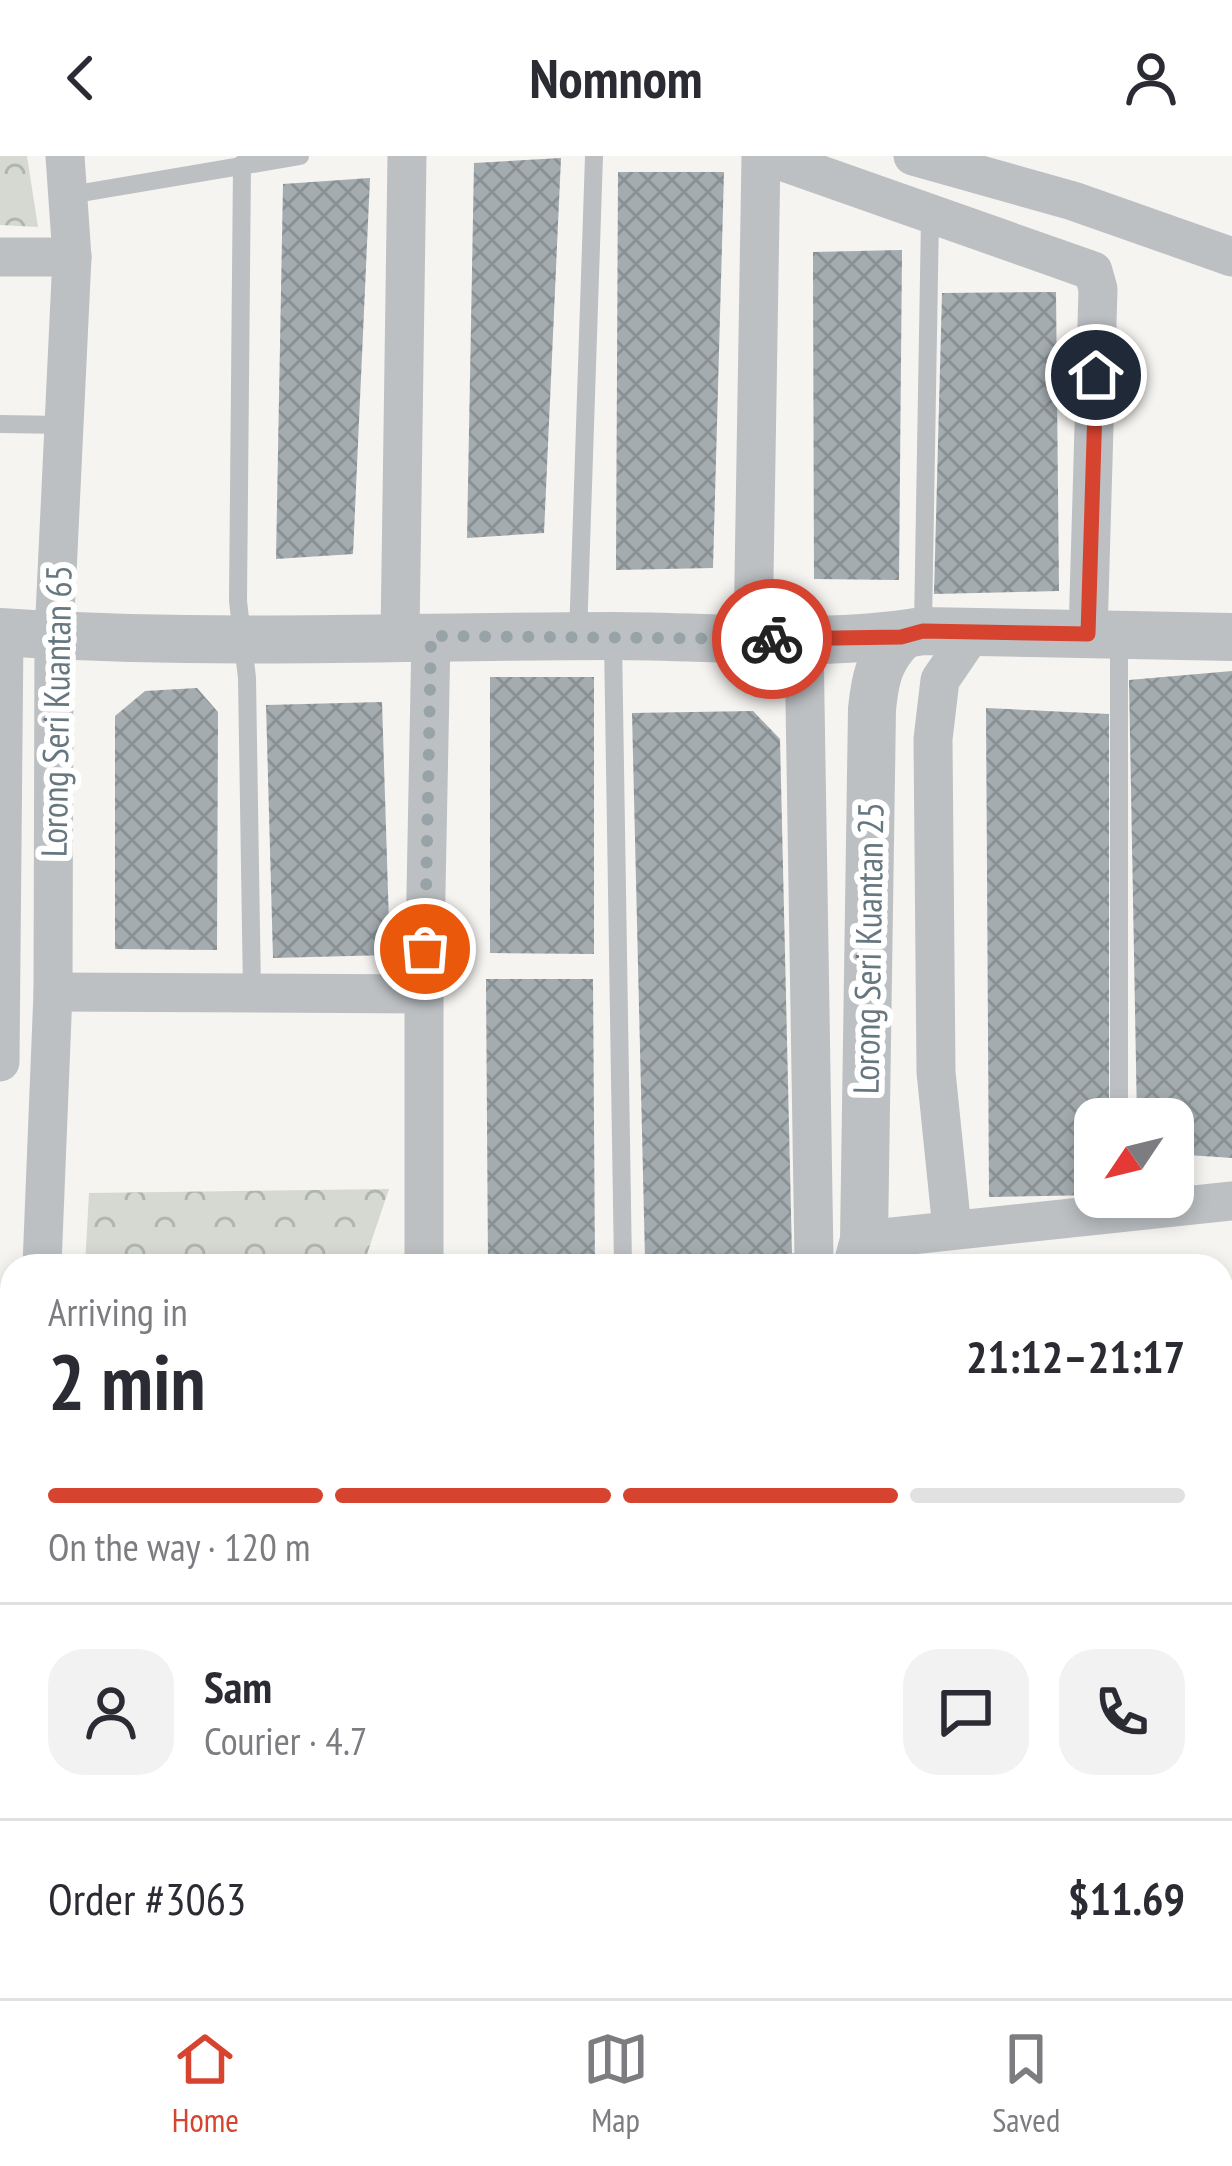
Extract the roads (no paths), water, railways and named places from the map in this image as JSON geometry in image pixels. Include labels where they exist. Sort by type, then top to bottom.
[{"type":"street","points":[[407,156],[424,994],[424,1254]]},
{"type":"street","points":[[753,638],[764,156],[1093,271],[1098,289],[1104,634]]},
{"type":"street","points":[[914,156],[1073,202],[1232,257]]},
{"type":"street","name":"Lorong Seri Kuantan 65","points":[[42,1254],[53,992],[54,636],[72,257],[68,176]]},
{"type":"street","points":[[0,256],[72,257]]},
{"type":"street","points":[[0,1063],[2,632],[242,638],[804,639],[972,633],[1232,637]]},
{"type":"street","points":[[952,1229],[936,1072],[933,740],[940,680],[972,633]]},
{"type":"street","name":"Lorong Seri Kuantan 25","points":[[838,1254],[872,709],[885,652],[912,634]]},
{"type":"street","points":[[804,639],[838,1254]]},
{"type":"street","points":[[53,992],[424,994]]},
{"type":"street","points":[[1194,1202],[1232,1201]]},
{"type":"street","points":[[854,1254],[952,1229],[1074,1212]]},
{"type":"lane","points":[[68,176],[300,156]]},
{"type":"lane","points":[[595,156],[595,636],[622,1254]]},
{"type":"lane","points":[[242,164],[238,601],[248,678],[252,992]]},
{"type":"lane","points":[[912,634],[930,217]]},
{"type":"lane","points":[[0,424],[64,425]]},
{"type":"lane","points":[[1104,634],[1119,1098]]}]
